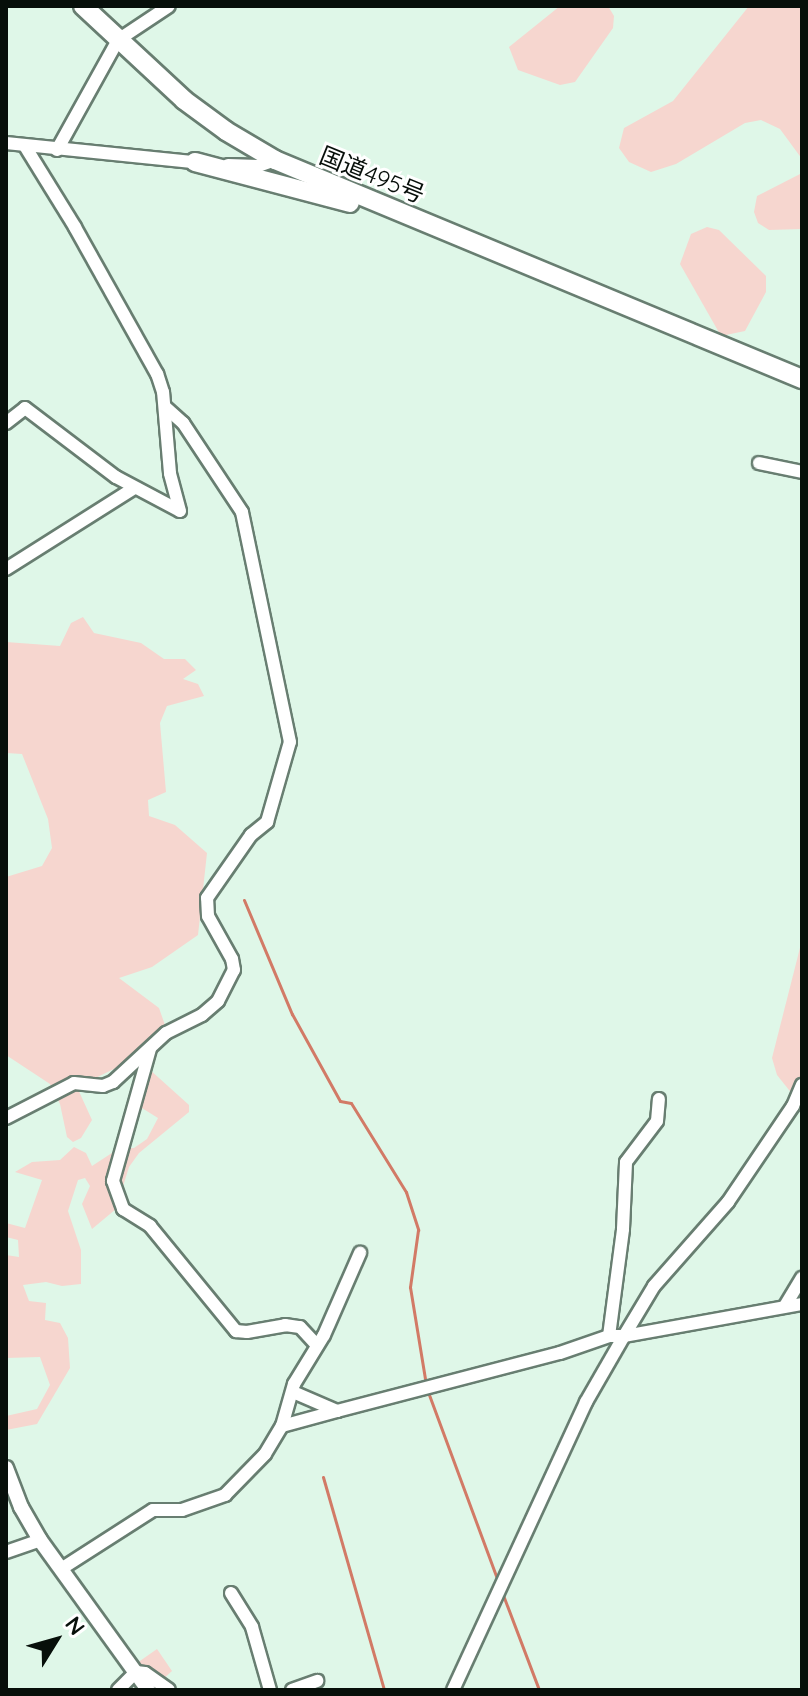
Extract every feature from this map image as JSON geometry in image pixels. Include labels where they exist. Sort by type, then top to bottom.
[{"type":"highway","name":"国道495号","points":[[83,6],[184,100],[226,131],[275,160],[802,379]]},
{"type":"highway","points":[[226,131],[242,156],[227,165]]},
{"type":"highway","points":[[195,162],[381,214],[411,217]]},
{"type":"highway","name":"国道495号","points":[[679,329],[705,346],[802,388]]},
{"type":"main road","points":[[6,1468],[21,1507],[40,1540],[148,1690]]},
{"type":"street","points":[[57,150],[118,40],[169,6]]},
{"type":"street","points":[[6,143],[227,165],[258,166],[275,160]]},
{"type":"street","points":[[6,423],[25,408],[134,488],[180,511],[164,437],[165,407],[157,374],[75,227],[25,146]]},
{"type":"street","points":[[6,1118],[74,1083],[103,1086],[113,1082],[166,1033],[202,1015],[218,1001],[231,980],[232,959],[212,926],[207,898],[251,835],[267,822],[290,742],[242,512],[183,423],[165,407]]},
{"type":"street","points":[[759,463],[802,472]]},
{"type":"street","points":[[6,569],[134,488]]},
{"type":"street","points":[[150,1049],[113,1181],[123,1209],[150,1226],[236,1331],[285,1325],[300,1327],[317,1345]]},
{"type":"street","points":[[453,1690],[586,1402],[624,1336],[654,1286],[736,1191],[793,1106],[802,1085]]},
{"type":"street","points":[[609,1336],[623,1229],[626,1162],[657,1121],[659,1099]]},
{"type":"street","points":[[61,1569],[153,1510],[182,1510],[225,1495],[265,1454],[282,1426],[293,1392],[360,1253]]},
{"type":"street","points":[[785,1306],[802,1278]]},
{"type":"street","points":[[282,1426],[560,1353],[609,1336],[624,1336],[802,1304]]},
{"type":"street","points":[[293,1392],[337,1411]]},
{"type":"street","points":[[6,1552],[40,1540]]},
{"type":"street","points":[[231,1593],[252,1627],[270,1690]]},
{"type":"street","points":[[118,1690],[136,1672],[145,1673],[169,1690]]},
{"type":"street","points":[[292,1690],[317,1681]]},
{"type":"shaded area","points":[[560,6],[608,6],[614,16],[613,28],[575,82],[560,85],[518,70],[509,47]]},
{"type":"shaded area","points":[[749,6],[802,6],[802,159],[780,129],[761,120],[745,123],[676,164],[651,172],[629,162],[619,148],[624,128],[673,101]]},
{"type":"shaded area","points":[[802,173],[802,229],[769,230],[758,223],[754,212],[757,196]]},
{"type":"shaded area","points":[[707,227],[719,230],[766,276],[766,292],[745,331],[721,336],[680,264],[691,234]]},
{"type":"shaded area","points":[[83,617],[94,633],[141,643],[164,659],[185,659],[196,670],[183,679],[198,684],[204,696],[167,706],[160,723],[166,792],[148,800],[149,816],[175,825],[207,853],[198,935],[152,967],[119,978],[159,1008],[165,1025],[157,1045],[145,1063],[122,1065],[77,1087],[92,1120],[81,1138],[73,1142],[67,1137],[60,1104],[50,1084],[6,1055],[6,877],[42,866],[52,848],[48,819],[22,754],[6,753],[6,642],[60,646],[71,623]]},
{"type":"shaded area","points":[[802,940],[802,1098],[793,1095],[777,1075],[772,1058]]},
{"type":"shaded area","points":[[149,1069],[189,1105],[189,1112],[139,1153],[129,1167],[116,1209],[92,1229],[82,1204],[90,1186],[85,1178],[78,1180],[68,1211],[81,1250],[81,1284],[62,1286],[46,1282],[23,1285],[29,1301],[46,1303],[45,1320],[60,1323],[68,1338],[70,1368],[37,1424],[6,1430],[6,1416],[37,1409],[50,1385],[40,1357],[6,1358],[6,1255],[19,1257],[18,1240],[6,1237],[6,1223],[25,1228],[42,1180],[15,1172],[32,1162],[60,1160],[74,1147],[86,1153],[92,1166],[118,1149],[134,1148],[147,1139],[158,1118],[137,1105]]},
{"type":"shaded area","points":[[157,1649],[172,1671],[161,1681],[137,1663]]},
{"type":"waterway","points":[[244,900],[292,1014],[340,1101],[351,1103],[406,1192],[418,1230],[410,1287],[426,1385]]},
{"type":"waterway","points":[[428,1392],[499,1584]]},
{"type":"waterway","points":[[323,1477],[384,1690]]},
{"type":"waterway","points":[[503,1595],[539,1690]]}]
